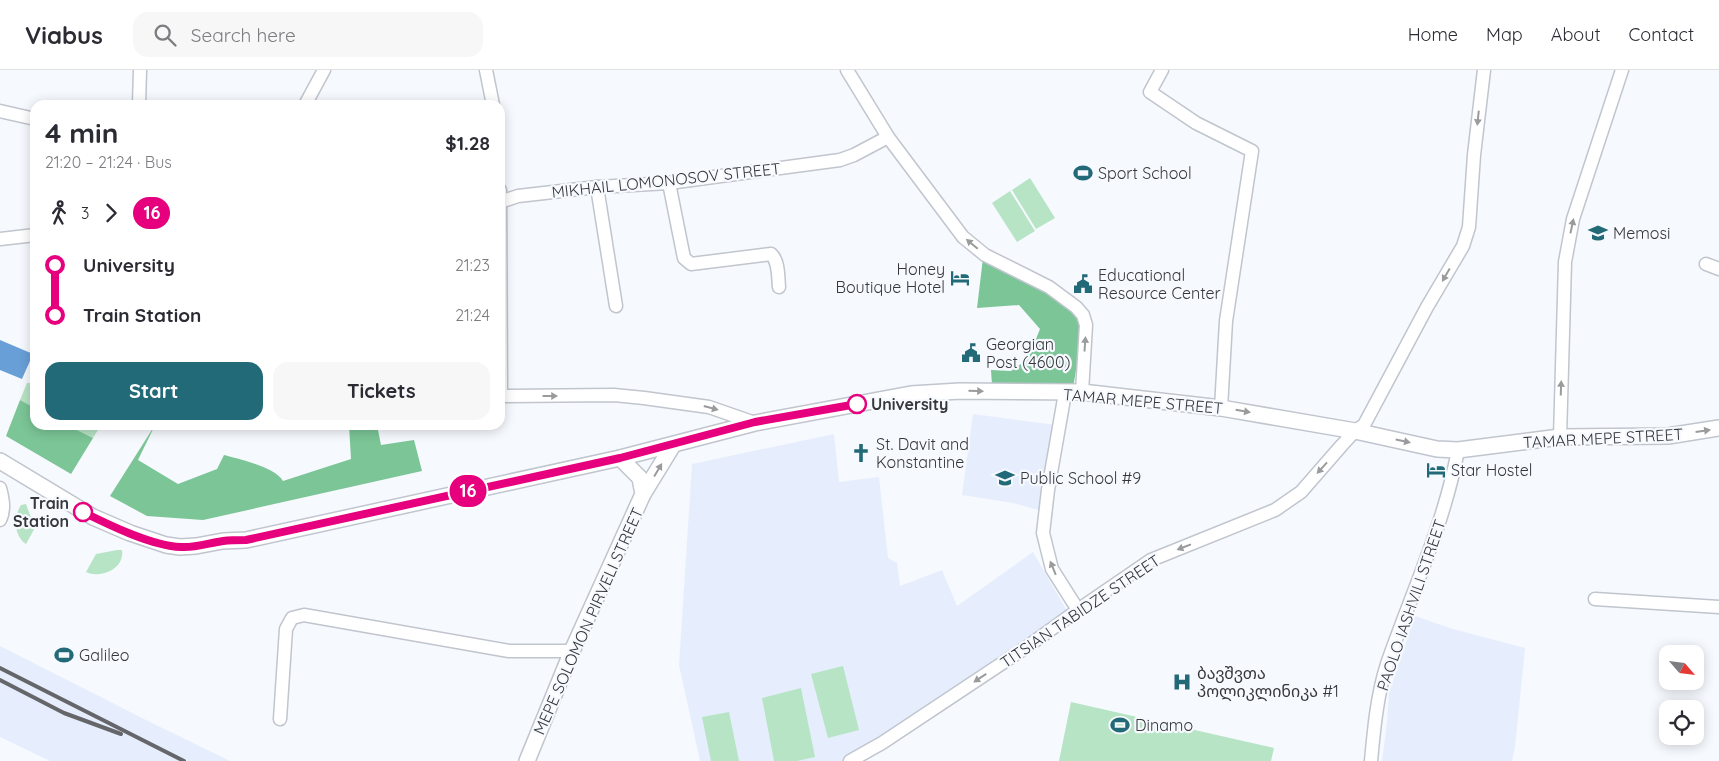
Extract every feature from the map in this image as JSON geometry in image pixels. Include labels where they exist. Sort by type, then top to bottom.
[{"type":"main road","name":"TAMAR MEPE STREET","points":[[0,461],[93,517],[130,533],[166,545],[180,547],[246,540],[620,458],[755,422],[911,394],[960,391],[1082,392],[1221,408],[1355,431],[1437,449],[1458,450],[1560,437],[1668,436],[1719,428]]},
{"type":"main road","points":[[643,494],[673,445]]},
{"type":"main road","name":"MEPE SOLOMON PIRVELI STREET","points":[[526,761],[572,651],[643,494],[640,478],[620,458]]},
{"type":"street","points":[[139,100],[140,70]]},
{"type":"street","points":[[308,100],[324,70]]},
{"type":"street","points":[[486,70],[492,100]]},
{"type":"street","points":[[848,70],[888,137],[963,237],[985,255],[1049,287],[1076,307],[1083,315],[1086,325],[1082,392]]},
{"type":"street","points":[[1162,70],[1150,92],[1196,123],[1252,151],[1226,321],[1221,408]]},
{"type":"street","name":"TITSIAN TABIDZE STREET","points":[[850,761],[882,743],[1028,646],[1151,560],[1275,510],[1301,492],[1355,431],[1364,425],[1427,307],[1463,246],[1469,227],[1474,155],[1484,70]]},
{"type":"street","points":[[1560,437],[1565,262],[1573,219],[1622,70]]},
{"type":"street","points":[[0,111],[30,118]]},
{"type":"street","name":"MIKHAIL LOMONOSOV STREET","points":[[505,200],[518,196],[597,187],[669,183],[840,160],[854,155],[888,137]]},
{"type":"street","points":[[669,183],[686,261],[690,264],[771,254],[775,257],[779,287]]},
{"type":"street","points":[[597,187],[616,306]]},
{"type":"street","points":[[0,239],[30,236]]},
{"type":"street","points":[[1706,264],[1719,269]]},
{"type":"street","points":[[1065,393],[1048,490],[1044,533],[1052,569],[1078,610]]},
{"type":"street","points":[[505,396],[614,395],[644,398],[710,407],[755,422]]},
{"type":"street","name":"PAOLO IASHVILI STREET","points":[[1370,761],[1380,690],[1387,664],[1438,530],[1452,481],[1458,450]]},
{"type":"street","points":[[0,488],[3,506],[3,514],[0,520]]},
{"type":"street","points":[[1595,599],[1719,608]]},
{"type":"street","points":[[280,719],[286,629],[292,618],[304,616],[509,651],[572,651]]},
{"type":"shaded area","name":"Public School #9","points":[[973,414],[1056,425],[1051,460],[1038,510],[1013,503],[962,495]]},
{"type":"shaded area","points":[[834,434],[839,482],[879,477],[888,558],[897,563],[900,586],[942,570],[957,606],[1033,552],[1067,611],[842,761],[700,761],[679,665],[692,464]]},
{"type":"shaded area","points":[[1415,616],[1453,629],[1525,648],[1512,761],[1382,761],[1389,693]]},
{"type":"shaded area","points":[[0,646],[230,761],[50,761],[0,737]]},
{"type":"green space","points":[[1030,178],[1055,218],[1036,229],[1012,190]]},
{"type":"green space","points":[[1010,191],[1035,231],[1017,242],[992,203]]},
{"type":"green space","points":[[983,258],[1054,296],[1076,316],[1081,331],[1073,388],[992,385],[991,370],[1011,371],[1028,359],[1040,329],[1019,305],[977,308]]},
{"type":"green space","points":[[27,383],[30,383],[30,405],[20,400]]},
{"type":"green space","points":[[20,400],[30,405],[30,430],[77,430],[93,438],[71,474],[6,436]]},
{"type":"green space","points":[[77,430],[98,430],[93,438]]},
{"type":"green space","points":[[152,430],[138,460],[178,484],[217,469],[224,455],[265,468],[279,476],[283,481],[351,459],[349,430],[378,430],[381,445],[414,440],[422,471],[203,520],[147,516],[110,496]]},
{"type":"green space","points":[[26,504],[30,515],[37,524],[26,544],[19,536],[16,521],[18,510],[21,505]]},
{"type":"green space","points":[[122,550],[122,557],[116,567],[110,571],[98,574],[86,572],[96,554]]},
{"type":"green space","points":[[843,666],[859,730],[828,738],[811,674]]},
{"type":"green space","points":[[801,688],[815,757],[797,761],[774,761],[762,698]]},
{"type":"green space","name":"Dinamo","points":[[1071,702],[1274,748],[1271,761],[1059,761]]},
{"type":"green space","points":[[729,712],[739,761],[711,761],[702,717]]},
{"type":"water","points":[[0,340],[30,353],[30,361],[22,379],[0,370]]},
{"type":"railway","points":[[0,668],[184,761]]},
{"type":"railway","points":[[0,680],[64,713],[121,734]]},
{"type":"bus line","name":"16","points":[[83,512],[130,533],[166,545],[180,547],[196,546],[223,541],[246,540],[620,458],[690,441],[755,422],[857,404]]},
{"type":"place","name":"Sport School","points":[[1083,173]]},
{"type":"place","name":"Memosi","points":[[1598,233]]},
{"type":"place","name":"Honey Boutique Hotel","points":[[960,278]]},
{"type":"place","name":"Educational Resource Center","points":[[1083,284]]},
{"type":"place","name":"Georgian Post (4600)","points":[[971,353]]},
{"type":"place","name":"University","points":[[857,404]]},
{"type":"place","name":"St. Davit and Konstantine","points":[[861,453]]},
{"type":"place","name":"Star Hostel","points":[[1436,470]]},
{"type":"place","name":"Public School #9","points":[[1005,478]]},
{"type":"place","name":"Train Station","points":[[83,512]]},
{"type":"place","name":"Galileo","points":[[64,655]]},
{"type":"place","name":"ბავშვთა პოლიკლინიკა #1","points":[[1182,682]]},
{"type":"place","name":"Dinamo","points":[[1120,725]]}]
